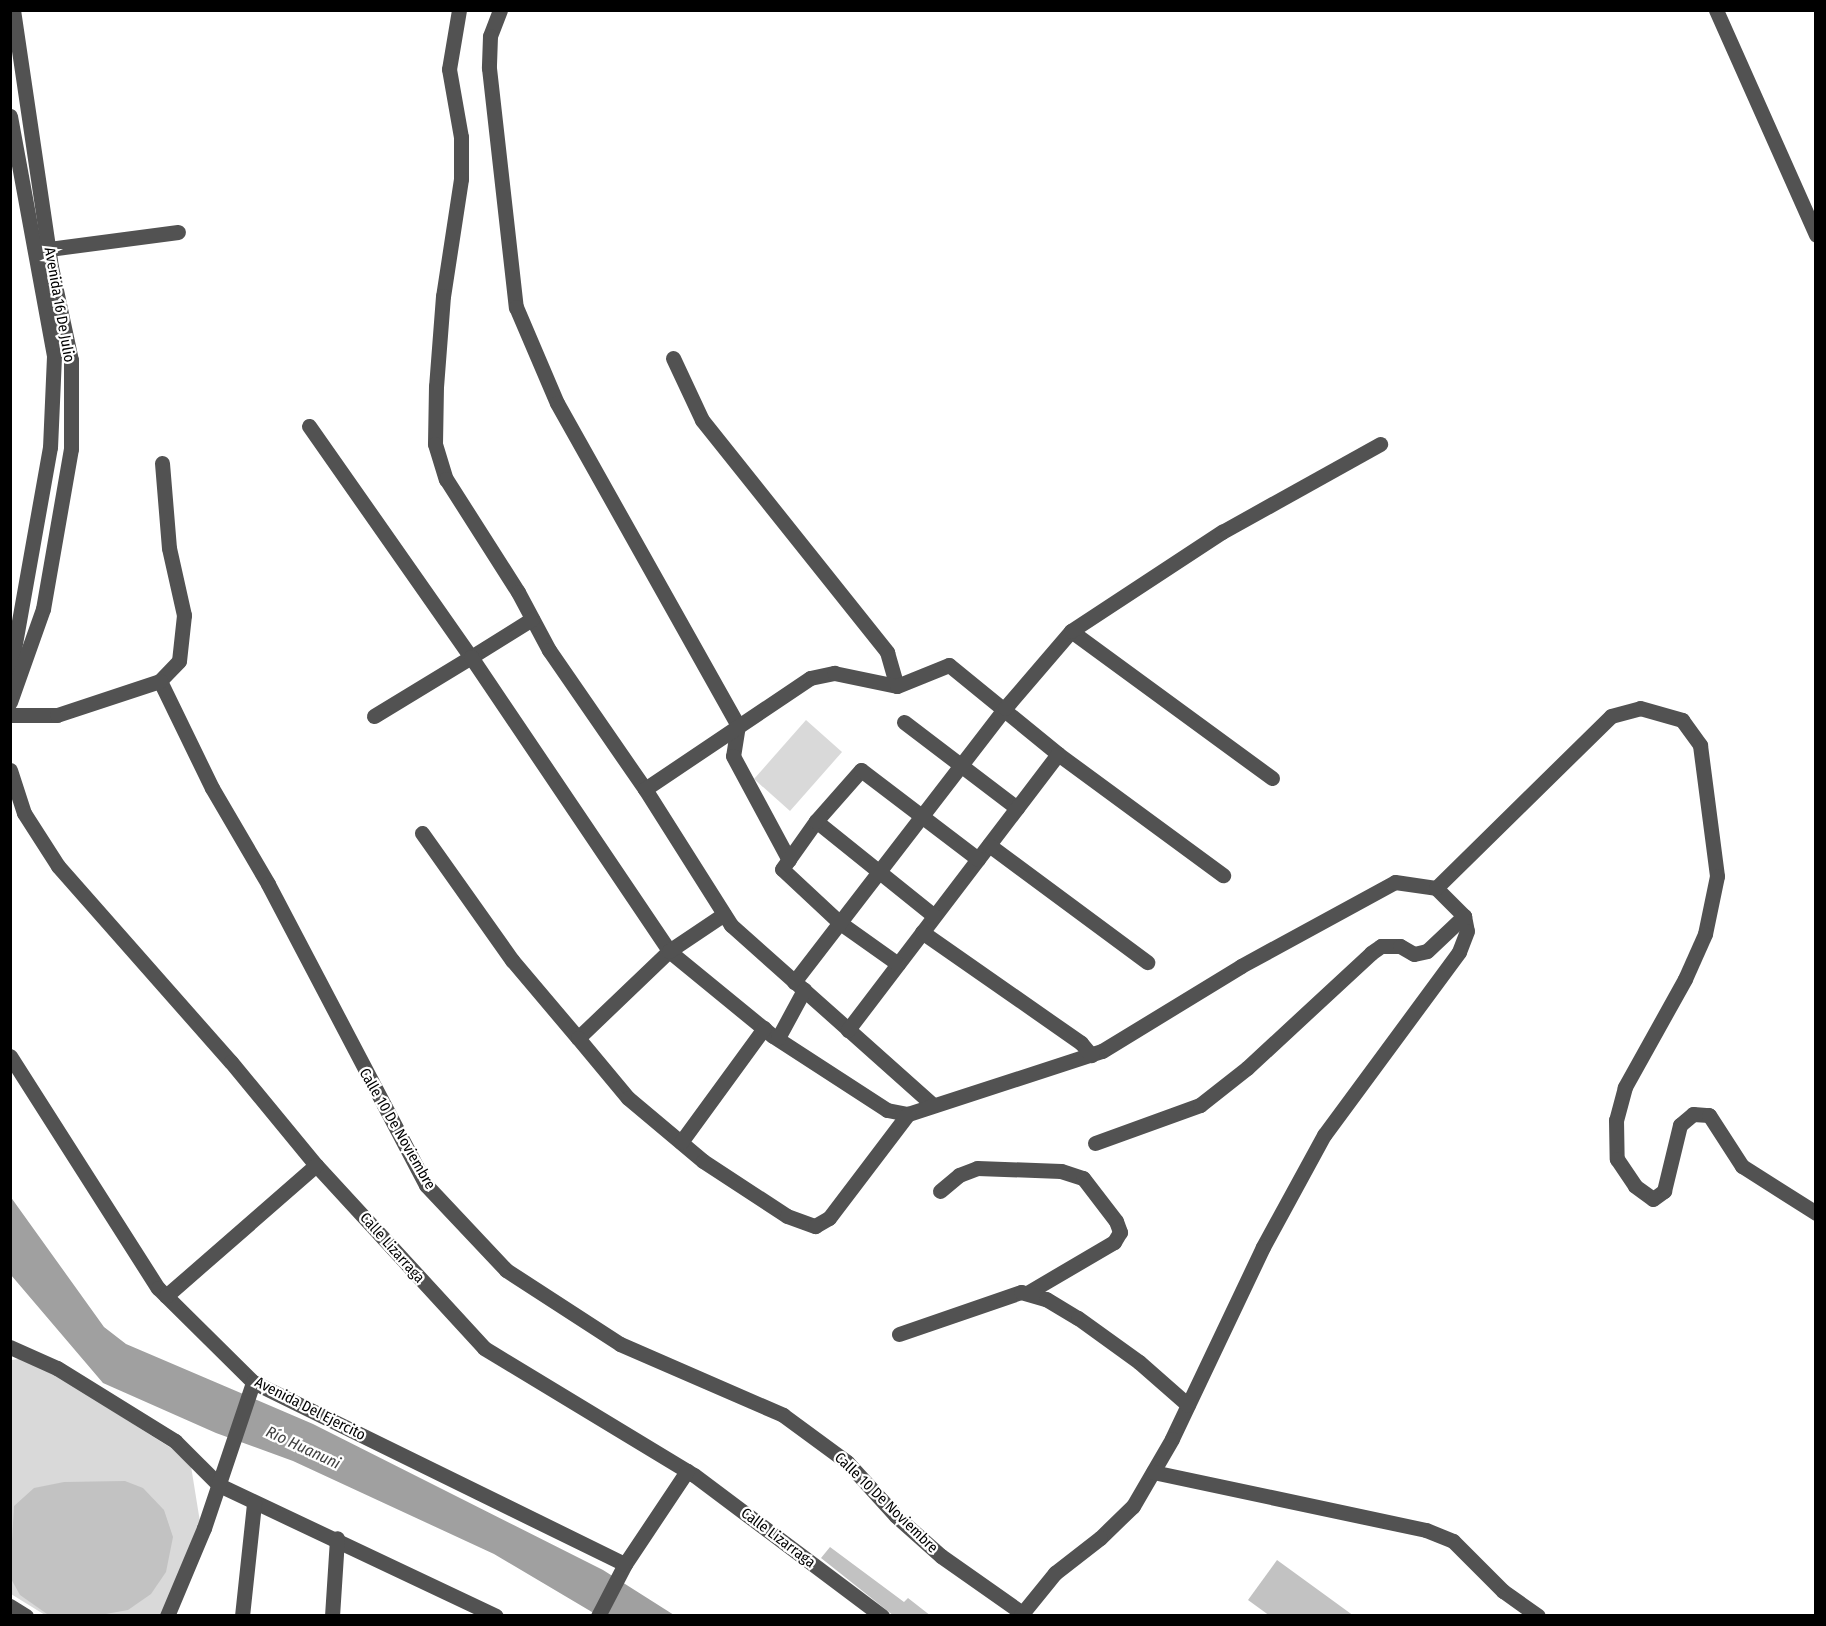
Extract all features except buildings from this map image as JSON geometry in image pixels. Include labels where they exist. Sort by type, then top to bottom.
[{"type":"street","name":"Avenida 16 De Julio","points":[[10,702],[44,609],[71,449],[71,360],[49,249],[14,43],[13,10]]},
{"type":"street","points":[[459,10],[449,69],[461,137],[461,179],[443,296],[435,444],[446,479],[549,650],[645,789],[723,914],[799,986],[933,1105]]},
{"type":"street","points":[[500,10],[490,36],[489,68],[516,307],[556,403],[738,725],[733,756],[789,860]]},
{"type":"street","points":[[1716,10],[1815,235]]},
{"type":"street","name":"Avenida 16 De Julio","points":[[10,116],[54,356],[51,447],[13,639],[10,672]]},
{"type":"street","points":[[49,249],[178,232]]},
{"type":"street","points":[[673,358],[702,420],[887,651],[897,686]]},
{"type":"street","points":[[309,426],[471,657],[669,951],[764,1028],[887,1110],[908,1114],[1091,1055],[1241,966],[1395,882],[1436,888],[1464,916],[1467,931],[1459,952],[1319,1146],[1263,1246],[1188,1405],[1133,1506],[1101,1538],[1056,1574],[1021,1614]]},
{"type":"street","points":[[778,1038],[799,986],[840,923],[1005,708],[1071,631],[1222,532],[1380,444]]},
{"type":"street","points":[[10,715],[57,715],[160,681],[178,661],[184,615],[169,548],[162,463]]},
{"type":"street","points":[[374,716],[532,619]]},
{"type":"street","points":[[1071,631],[1272,778]]},
{"type":"street","points":[[13,639],[32,641]]},
{"type":"street","points":[[645,789],[810,678],[834,673],[897,686],[949,665],[1005,708],[1058,754],[1223,875]]},
{"type":"street","name":"Calle 10 De Noviembre","points":[[160,681],[212,788],[268,884],[368,1081],[426,1185],[506,1270],[620,1344],[783,1415],[847,1462],[896,1516],[941,1556],[1021,1614]]},
{"type":"street","points":[[1436,888],[1611,716],[1640,708],[1682,720],[1700,745],[1717,876],[1705,934],[1685,979],[1625,1087],[1616,1120],[1617,1159],[1635,1186],[1653,1198],[1664,1191],[1680,1125],[1693,1114],[1709,1115],[1742,1166],[1815,1213]]},
{"type":"street","points":[[904,722],[1017,808]]},
{"type":"street","points":[[848,1030],[1058,754]]},
{"type":"street","name":"Calle Lizarraga","points":[[10,770],[24,813],[58,866],[231,1062],[316,1165],[484,1348],[687,1471],[882,1616]]},
{"type":"street","points":[[898,964],[840,923],[782,869],[816,821],[861,770],[978,859]]},
{"type":"street","points":[[816,821],[934,916]]},
{"type":"street","points":[[422,833],[512,960],[628,1098],[681,1142],[787,1216],[815,1226],[830,1218],[908,1114]]},
{"type":"street","points":[[989,845],[1147,962]]},
{"type":"street","points":[[578,1038],[669,951],[723,914]]},
{"type":"street","points":[[1095,1143],[1200,1105],[1247,1068],[1371,953],[1382,946],[1400,946],[1414,954],[1427,951],[1464,916]]},
{"type":"street","points":[[922,932],[1081,1043],[1091,1055]]},
{"type":"street","points":[[681,1142],[764,1028]]},
{"type":"street","name":"Avenida Del Ejercito","points":[[10,1056],[166,1296],[251,1388],[622,1570]]},
{"type":"street","points":[[166,1296],[316,1165]]},
{"type":"street","points":[[940,1191],[959,1175],[977,1168],[1061,1172],[1083,1178],[1116,1221],[1120,1232],[1114,1242],[1027,1293]]},
{"type":"street","points":[[899,1334],[1004,1295],[1027,1293],[1046,1299],[1078,1318],[1139,1362],[1188,1405]]},
{"type":"street","points":[[10,1347],[57,1368],[175,1441],[219,1485],[254,1503],[337,1538],[496,1616]]},
{"type":"street","points":[[167,1616],[219,1485],[251,1388]]},
{"type":"street","points":[[598,1616],[622,1570],[687,1471]]},
{"type":"street","points":[[1153,1472],[1426,1530],[1454,1541],[1503,1591],[1538,1616]]},
{"type":"street","points":[[242,1616],[254,1503]]},
{"type":"street","points":[[332,1616],[337,1538]]},
{"type":"street","points":[[10,1606],[26,1616]]},
{"type":"shaded area","points":[[806,720],[842,752],[790,811],[754,779]]},
{"type":"shaded area","points":[[29,1358],[190,1460],[200,1522],[161,1615],[45,1615],[11,1594],[11,1360]]},
{"type":"water","name":"Río Huanuni","points":[[10,1196],[104,1327],[126,1344],[313,1424],[603,1570],[674,1615],[597,1615],[494,1554],[293,1461],[216,1433],[103,1383],[11,1275]]}]
